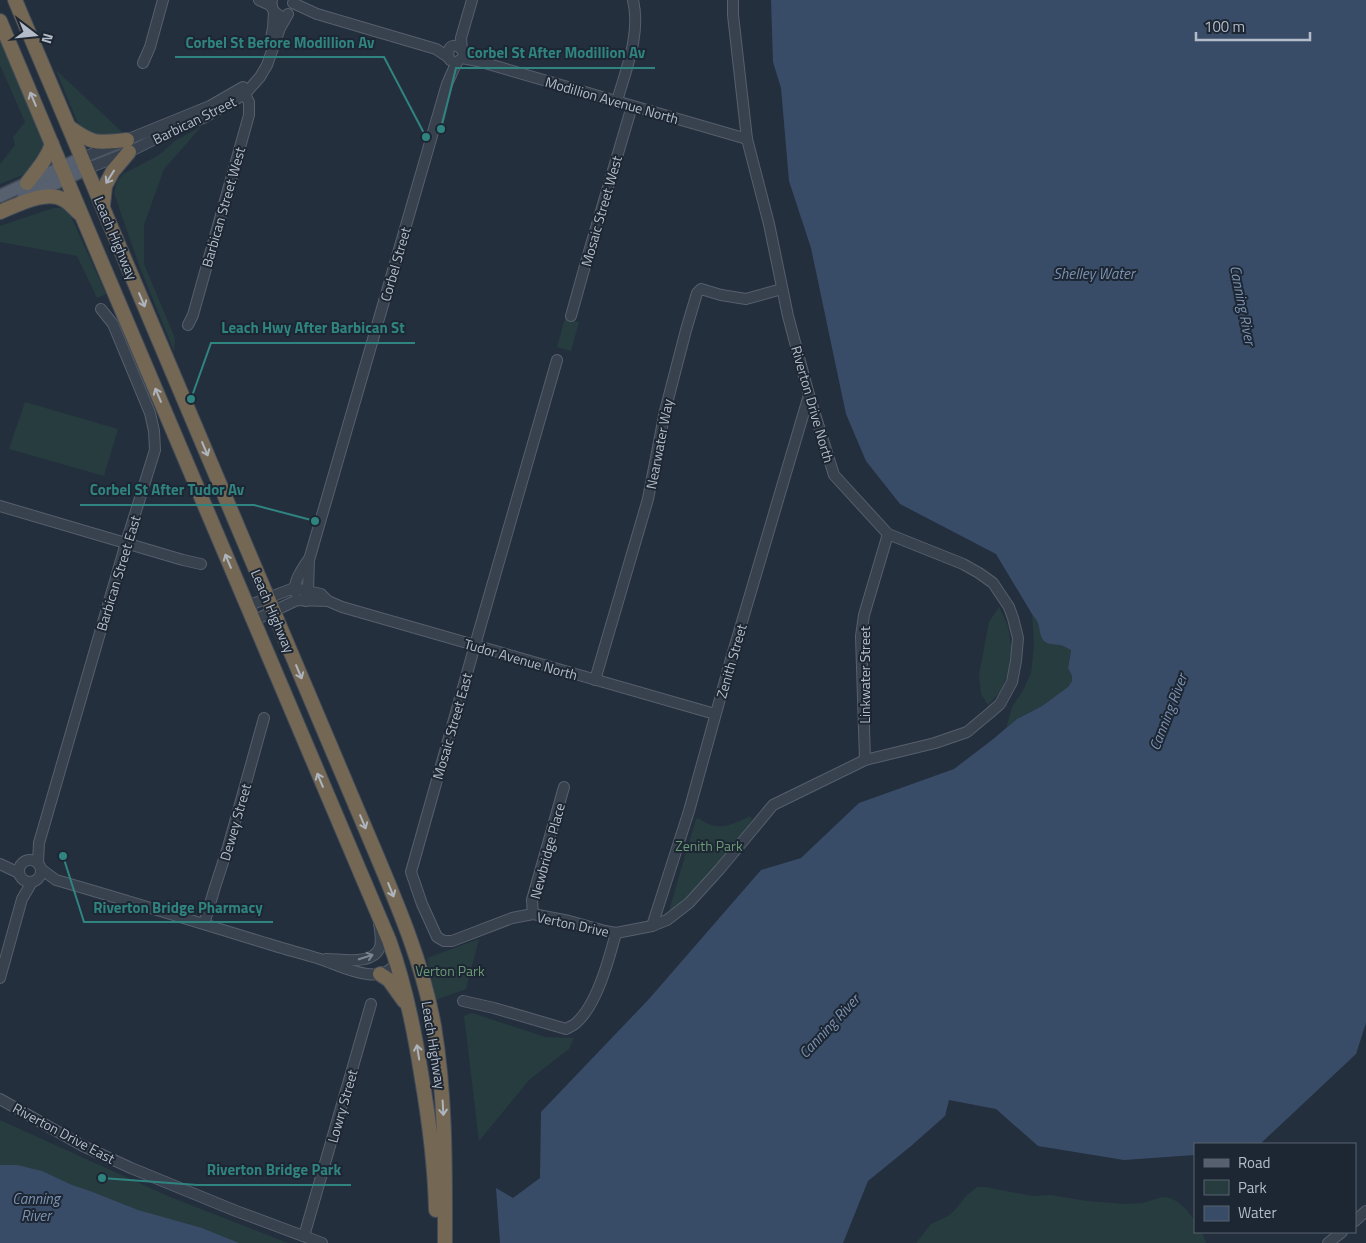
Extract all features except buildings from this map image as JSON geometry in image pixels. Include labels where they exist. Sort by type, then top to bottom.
[{"type":"highway","name":"Leach Highway","points":[[15,0],[374,849],[419,965],[432,1017],[439,1070],[444,1146],[444,1243]]},
{"type":"highway","name":"Leach Highway","points":[[0,21],[397,963],[410,1010],[433,1152],[436,1243]]},
{"type":"highway","points":[[69,126],[84,138],[92,141],[128,146],[105,186],[103,206]]},
{"type":"highway","points":[[27,183],[48,155],[52,144]]},
{"type":"highway","points":[[0,210],[36,198],[54,196],[65,200],[81,215]]},
{"type":"highway","points":[[397,963],[406,953],[408,945],[407,931]]},
{"type":"highway","points":[[380,974],[389,980],[410,1010]]},
{"type":"main road","points":[[0,196],[27,183],[84,164]]},
{"type":"main road","points":[[0,210],[64,172]]},
{"type":"street","points":[[143,63],[150,47],[163,0]]},
{"type":"street","points":[[259,0],[273,6],[282,16],[291,7]]},
{"type":"street","name":"Corbel Street","points":[[301,601],[308,590],[309,560],[447,84],[455,66],[455,54],[472,0]]},
{"type":"street","points":[[617,101],[633,43],[636,21],[633,0]]},
{"type":"street","name":"Riverton Drive North","points":[[616,934],[652,926],[667,920],[689,903],[773,805],[865,760],[935,743],[967,732],[1000,704],[1012,682],[1016,661],[1018,638],[1014,618],[993,583],[964,564],[888,534],[834,475],[809,395],[788,316],[769,224],[747,139],[733,15],[733,0]]},
{"type":"street","name":"Barbican Street","points":[[243,92],[265,56],[274,28],[273,6]]},
{"type":"street","name":"Barbican Street","points":[[84,164],[128,146],[243,92],[260,77],[267,65],[280,28],[291,7]]},
{"type":"street","name":"Modillion Avenue North","points":[[291,7],[747,139]]},
{"type":"street","name":"Barbican Street West","points":[[188,325],[193,315],[250,115],[249,102],[243,92]]},
{"type":"street","name":"Mosaic Street West","points":[[571,316],[632,106]]},
{"type":"street","name":"Nearwater Way","points":[[595,680],[648,499],[665,411],[686,330],[698,293],[701,289],[721,295],[746,299],[782,289]]},
{"type":"street","name":"Barbican Street East","points":[[29,871],[39,843],[155,450],[154,431],[150,413],[112,324],[101,309]]},
{"type":"street","name":"Mosaic Street East","points":[[444,941],[437,937],[422,904],[411,872],[557,360]]},
{"type":"street","name":"Zenith Street","points":[[652,926],[689,811],[715,714],[809,395]]},
{"type":"street","points":[[0,506],[201,564]]},
{"type":"street","name":"Linkwater Street","points":[[865,760],[861,636],[864,615],[888,534]]},
{"type":"street","name":"Corbel Street","points":[[294,588],[302,569],[309,560]]},
{"type":"street","points":[[294,588],[301,601]]},
{"type":"street","name":"Tudor Avenue North","points":[[247,606],[294,588],[308,590],[321,594],[328,601],[342,607],[715,714]]},
{"type":"street","name":"Tudor Avenue North","points":[[253,621],[273,611],[301,601],[328,601]]},
{"type":"street","name":"Dewey Street","points":[[204,924],[228,847],[264,718]]},
{"type":"street","name":"Newbridge Place","points":[[533,914],[532,900],[564,787]]},
{"type":"street","points":[[0,864],[162,910],[318,958],[346,969],[367,974],[380,974],[391,970],[397,963]]},
{"type":"street","points":[[29,871],[48,882],[56,880]]},
{"type":"street","points":[[0,978],[29,871]]},
{"type":"street","name":"Verton Drive","points":[[444,941],[452,941],[512,918],[533,914],[616,934]]},
{"type":"street","points":[[318,958],[358,960],[373,956],[381,945],[379,917]]},
{"type":"street","points":[[463,1001],[566,1029],[576,1024],[584,1015],[598,991],[616,934]]},
{"type":"street","name":"Lowry Street","points":[[304,1236],[371,1004]]},
{"type":"street","name":"Riverton Drive East","points":[[1,1099],[83,1146],[131,1168],[322,1243]]},
{"type":"street","points":[[1356,1219],[1366,1211]]},
{"type":"street","points":[[1328,1243],[1341,1233]]},
{"type":"green space","points":[[0,33],[47,144],[37,161],[25,174],[0,184],[0,164],[15,145],[13,137],[25,122],[0,65]]},
{"type":"green space","points":[[56,70],[121,131],[122,135],[97,137],[87,132],[77,121]]},
{"type":"green space","points":[[202,126],[164,169],[144,225],[144,264],[175,338],[174,351],[139,265],[114,193],[117,182],[123,174],[159,155],[175,141]]},
{"type":"green space","points":[[54,208],[62,208],[69,212],[106,294],[97,298],[77,256],[0,242],[0,226]]},
{"type":"green space","points":[[565,318],[579,322],[571,351],[557,347]]},
{"type":"green space","points":[[25,402],[118,429],[104,476],[9,449]]},
{"type":"green space","points":[[999,607],[1008,626],[1012,652],[1009,672],[1000,692],[988,705],[981,694],[979,674],[989,622]]},
{"type":"green space","points":[[1032,614],[1039,622],[1039,627],[1049,643],[1071,650],[1068,668],[1072,681],[1068,687],[1042,706],[1017,719],[1006,729],[1012,707],[1031,673],[1034,645]]},
{"type":"green space","name":"Zenith Park","points":[[750,816],[752,820],[748,827],[722,859],[698,887],[670,910],[696,819],[698,818],[712,825],[724,826]]},
{"type":"green space","name":"Verton Park","points":[[479,939],[466,989],[436,1000],[427,958]]},
{"type":"green space","points":[[472,1013],[545,1037],[574,1038],[569,1049],[530,1079],[479,1141],[464,1016]]},
{"type":"green space","points":[[0,1120],[170,1197],[288,1243],[0,1243]]},
{"type":"green space","points":[[977,1187],[985,1187],[1033,1196],[1051,1195],[1087,1201],[1125,1204],[1143,1203],[1162,1197],[1170,1198],[1186,1209],[1194,1220],[1194,1233],[1202,1233],[1206,1243],[916,1243],[931,1224],[948,1216]]},
{"type":"water","name":"Shelley Water","points":[[771,0],[1366,0],[1366,1023],[1356,1054],[1261,1143],[1194,1143],[1194,1155],[1124,1160],[1038,1146],[996,1109],[949,1100],[945,1116],[868,1181],[843,1243],[500,1243],[496,1188],[513,1198],[540,1178],[541,1112],[649,999],[761,870],[801,858],[859,803],[954,769],[1017,719],[1042,706],[1068,687],[1072,681],[1068,668],[1071,650],[1061,645],[1044,641],[1037,620],[1032,615],[996,554],[900,504],[866,461],[846,414],[811,248],[789,181],[781,88],[773,62]]},
{"type":"water","name":"Canning River","points":[[0,1165],[17,1165],[42,1171],[72,1185],[138,1210],[202,1228],[239,1243],[0,1243]]},
{"type":"place","name":"Corbel St After Modillion Av","points":[[441,129]]},
{"type":"place","name":"Corbel St Before Modillion Av","points":[[426,137]]},
{"type":"place","name":"Leach Hwy After Barbican St","points":[[191,399]]},
{"type":"place","name":"Corbel St After Tudor Av","points":[[315,521]]},
{"type":"place","name":"Riverton Bridge Pharmacy","points":[[63,856]]},
{"type":"place","name":"Riverton Bridge Park","points":[[102,1178]]}]
